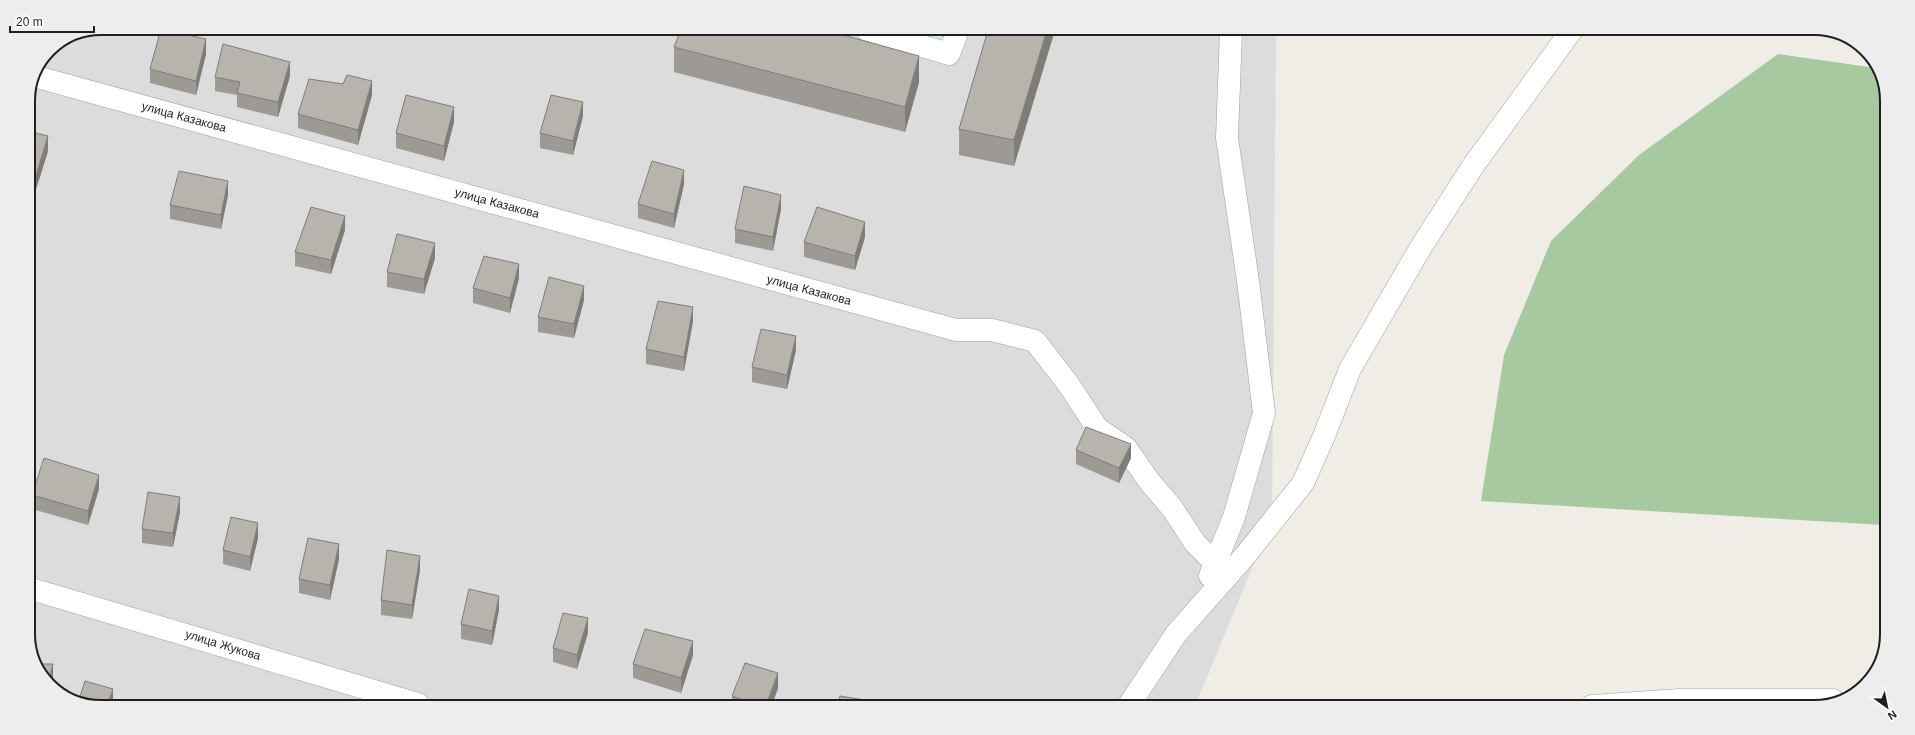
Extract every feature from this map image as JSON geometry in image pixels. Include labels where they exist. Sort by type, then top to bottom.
[{"type":"street","points":[[884,35],[949,54],[956,35]]},
{"type":"street","points":[[1197,611],[1234,517],[1264,413],[1248,281],[1227,138],[1231,35]]},
{"type":"street","points":[[1132,700],[1176,634],[1244,557],[1303,483],[1324,436],[1350,369],[1421,247],[1473,166],[1568,35]]},
{"type":"street","name":"улица Казакова","points":[[40,77],[956,330],[992,330],[1035,341],[1068,385],[1097,428],[1126,448],[1149,481],[1172,508],[1196,543],[1216,563]]},
{"type":"street","name":"улица Жукова","points":[[35,590],[405,700]]},
{"type":"street","points":[[1679,700],[1814,700]]},
{"type":"shaded area","points":[[102,35],[1276,35],[1272,520],[1197,700],[102,700],[89,699],[80,696],[72,693],[54,681],[44,667],[36,646],[35,638],[35,102],[36,89],[40,76],[54,54],[65,46],[76,40],[89,36]]},
{"type":"green space","points":[[908,35],[943,35],[940,44]]},
{"type":"green space","points":[[1778,54],[1871,68],[1878,84],[1880,97],[1880,525],[1481,501],[1504,355],[1551,241],[1639,155]]},
{"type":"building","points":[[159,35],[188,35],[206,39],[196,81],[150,69]]},
{"type":"building","points":[[679,35],[843,35],[919,56],[905,107],[674,47]]},
{"type":"building","points":[[987,35],[1046,35],[1014,140],[959,129]]},
{"type":"building","points":[[223,44],[290,62],[278,102],[237,93],[240,82],[215,77]]},
{"type":"building","points":[[347,75],[372,81],[358,130],[298,114],[309,79],[343,84]]},
{"type":"building","points":[[406,95],[454,107],[444,146],[396,133]]},
{"type":"building","points":[[551,95],[583,102],[573,141],[540,133]]},
{"type":"building","points":[[35,133],[48,136],[35,178]]},
{"type":"building","points":[[652,161],[684,170],[674,214],[638,204]]},
{"type":"building","points":[[179,171],[228,181],[221,215],[170,205]]},
{"type":"building","points":[[744,186],[781,195],[773,237],[735,229]]},
{"type":"building","points":[[311,207],[345,216],[331,260],[295,252]]},
{"type":"building","points":[[817,207],[865,222],[855,256],[804,242]]},
{"type":"building","points":[[397,234],[435,243],[424,279],[387,272]]},
{"type":"building","points":[[484,256],[519,264],[510,298],[473,288]]},
{"type":"building","points":[[549,277],[584,286],[574,324],[538,317]]},
{"type":"building","points":[[658,301],[693,307],[684,357],[646,349]]},
{"type":"building","points":[[761,329],[796,336],[787,375],[752,367]]},
{"type":"building","points":[[1086,427],[1131,444],[1119,468],[1076,450]]},
{"type":"building","points":[[44,458],[99,475],[88,511],[35,496],[35,486]]},
{"type":"building","points":[[148,492],[180,497],[173,533],[142,529]]},
{"type":"building","points":[[231,517],[258,523],[250,557],[223,550]]},
{"type":"building","points":[[308,538],[339,544],[330,585],[299,579]]},
{"type":"building","points":[[387,550],[420,556],[412,605],[381,600]]},
{"type":"building","points":[[469,589],[499,596],[492,631],[461,624]]},
{"type":"building","points":[[563,613],[588,618],[577,655],[553,648]]},
{"type":"building","points":[[645,629],[693,641],[681,678],[633,664]]},
{"type":"building","points":[[745,663],[778,673],[768,700],[743,700],[732,696]]},
{"type":"building","points":[[43,664],[53,664],[50,675]]},
{"type":"building","points":[[85,681],[113,689],[109,700],[89,699],[80,696]]},
{"type":"building","points":[[840,696],[865,700],[839,700]]}]
